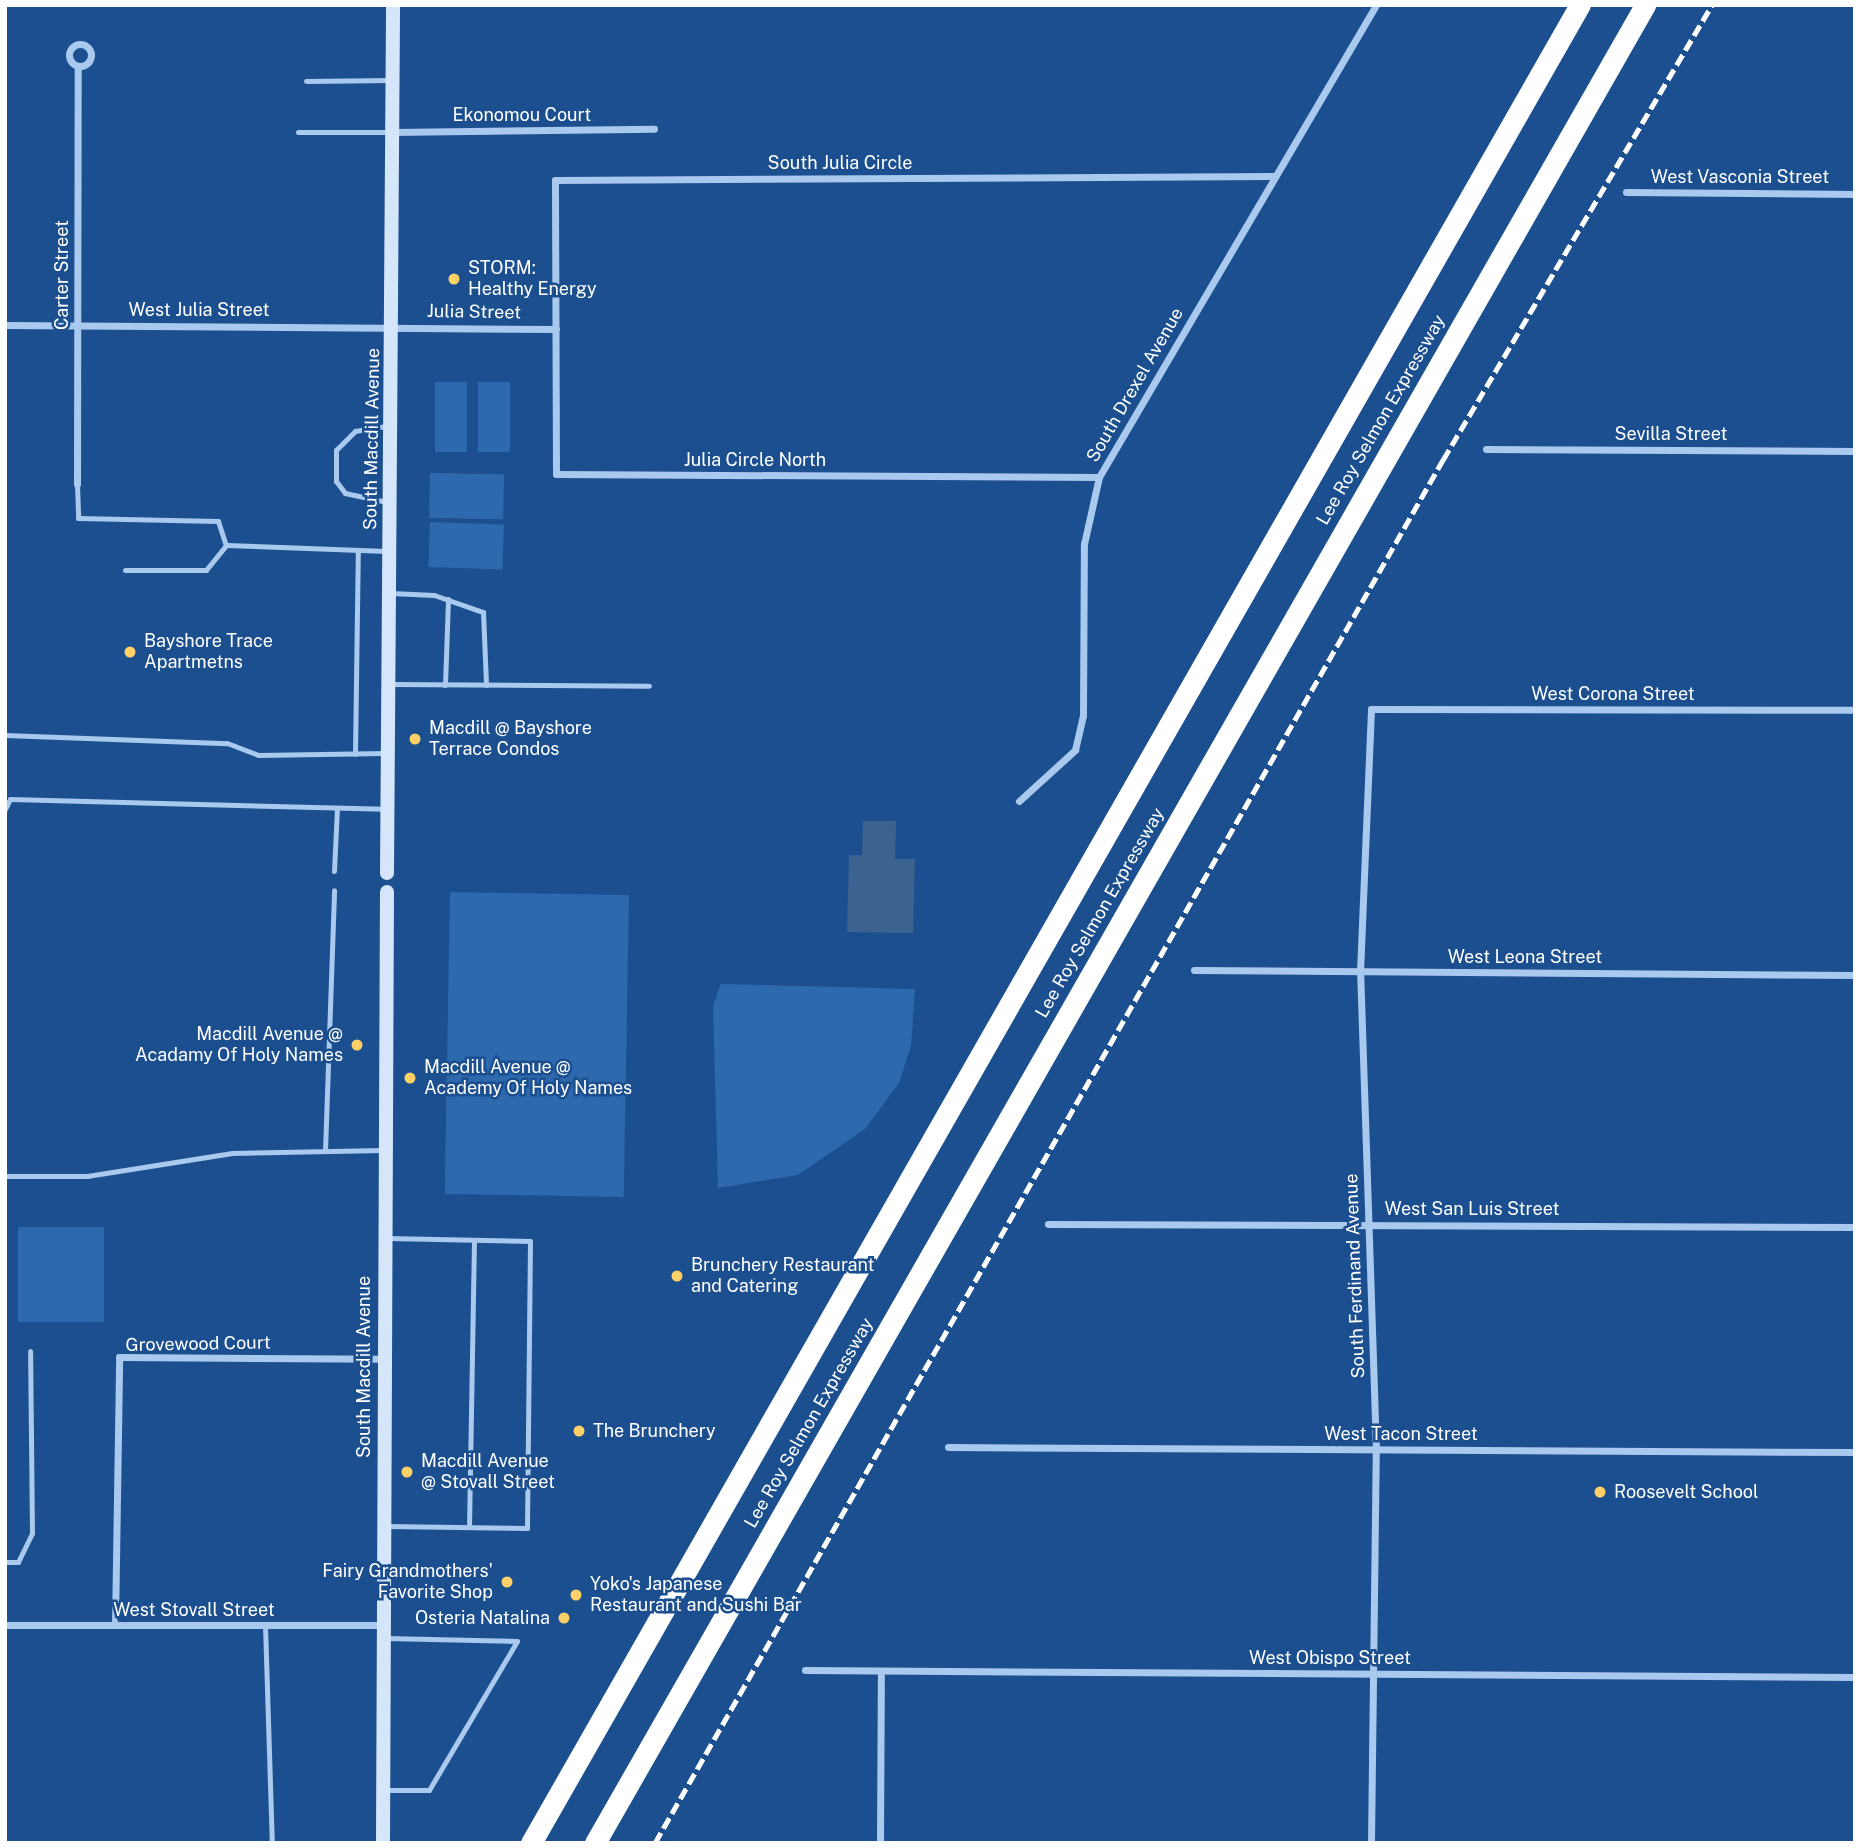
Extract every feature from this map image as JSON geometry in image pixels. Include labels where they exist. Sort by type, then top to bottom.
[{"type":"highway","name":"Lee Roy Selmon Expressway","points":[[531,1843],[1580,5]]},
{"type":"highway","name":"Lee Roy Selmon Expressway","points":[[595,1843],[1645,8]]},
{"type":"street","name":"South Macdill Avenue","points":[[387,873],[393,5]]},
{"type":"street","name":"South Drexel Avenue","points":[[1019,801],[1075,750],[1083,716],[1084,544],[1099,477],[1376,5]]},
{"type":"street","name":"Carter Street","points":[[78,66],[78,484]]},
{"type":"street","name":"Ekonomou Court","points":[[391,132],[654,130]]},
{"type":"street","name":"South Julia Circle","points":[[556,329],[555,180],[1275,176]]},
{"type":"street","name":"West Vasconia Street","points":[[1626,192],[1855,194]]},
{"type":"street","name":"West Julia Street","points":[[5,325],[392,327]]},
{"type":"street","name":"Julia Street","points":[[392,327],[556,329]]},
{"type":"street","name":"Julia Circle North","points":[[556,329],[556,474],[1099,477]]},
{"type":"street","name":"Sevilla Street","points":[[1486,449],[1855,451]]},
{"type":"street","name":"West Corona Street","points":[[1371,709],[1855,710]]},
{"type":"street","name":"South Ferdinand Avenue","points":[[1371,709],[1360,971],[1376,1450],[1371,1843]]},
{"type":"street","name":"South Macdill Avenue","points":[[383,1843],[387,892]]},
{"type":"street","name":"West Leona Street","points":[[1194,970],[1855,975]]},
{"type":"street","name":"West San Luis Street","points":[[1048,1224],[1855,1227]]},
{"type":"street","name":"Grovewood Court","points":[[115,1626],[119,1357],[383,1359]]},
{"type":"street","name":"West Tacon Street","points":[[948,1447],[1855,1452]]},
{"type":"street","name":"West Stovall Street","points":[[5,1626],[265,1626],[384,1632]]},
{"type":"street","name":"West Obispo Street","points":[[805,1670],[1855,1677]]},
{"type":"street","points":[[880,1843],[881,1671]]},
{"type":"lane","points":[[306,81],[392,80]]},
{"type":"lane","points":[[298,132],[391,132]]},
{"type":"lane","points":[[390,503],[345,493],[336,481],[336,450],[355,431],[391,425]]},
{"type":"lane","points":[[78,484],[78,517],[218,521],[226,545]]},
{"type":"lane","points":[[226,545],[341,544],[358,550],[390,551]]},
{"type":"lane","points":[[125,570],[206,570],[226,545]]},
{"type":"lane","points":[[355,754],[358,550]]},
{"type":"lane","points":[[390,593],[447,599],[483,612],[486,685]]},
{"type":"lane","points":[[445,685],[447,599]]},
{"type":"lane","points":[[389,684],[649,686]]},
{"type":"lane","points":[[5,735],[228,743],[258,755],[388,753]]},
{"type":"lane","points":[[5,809],[10,799],[388,810]]},
{"type":"lane","points":[[334,870],[337,808]]},
{"type":"lane","points":[[325,1151],[334,890]]},
{"type":"lane","points":[[5,1176],[87,1176],[232,1153],[384,1150]]},
{"type":"lane","points":[[383,1526],[527,1528],[530,1241],[384,1238]]},
{"type":"lane","points":[[470,1527],[474,1240]]},
{"type":"lane","points":[[5,1562],[18,1562],[32,1533],[30,1351]]},
{"type":"lane","points":[[265,1626],[272,1843]]},
{"type":"lane","points":[[383,1790],[429,1790],[517,1641],[384,1632]]},
{"type":"shaded area","points":[[435,382],[467,382],[467,452],[435,452]]},
{"type":"shaded area","points":[[478,382],[510,382],[510,452],[478,452]]},
{"type":"shaded area","points":[[430,473],[504,474],[503,519],[429,518]]},
{"type":"shaded area","points":[[430,522],[504,525],[502,570],[428,567]]},
{"type":"shaded area","points":[[863,821],[896,821],[895,859],[915,859],[913,933],[847,932],[849,855],[862,855]]},
{"type":"shaded area","points":[[450,892],[629,895],[624,1197],[445,1194]]},
{"type":"shaded area","points":[[721,984],[915,989],[911,1046],[899,1083],[865,1129],[798,1175],[718,1188],[713,1005]]},
{"type":"shaded area","points":[[18,1227],[104,1227],[104,1322],[18,1322]]},
{"type":"railway","points":[[655,1843],[1443,460],[1712,5]]},
{"type":"place","name":"STORM: Healthy Energy","points":[[454,279]]},
{"type":"place","name":"Bayshore Trace Apartmetns","points":[[130,652]]},
{"type":"place","name":"Macdill @ Bayshore Terrace Condos","points":[[415,739]]},
{"type":"place","name":"Macdill Avenue @ Acadamy Of Holy Names","points":[[357,1045]]},
{"type":"place","name":"Macdill Avenue @ Academy Of Holy Names","points":[[410,1078]]},
{"type":"place","name":"Brunchery Restaurant and Catering","points":[[677,1276]]},
{"type":"place","name":"The Brunchery","points":[[579,1431]]},
{"type":"place","name":"Macdill Avenue @ Stovall Street","points":[[407,1472]]},
{"type":"place","name":"Roosevelt School","points":[[1600,1492]]},
{"type":"place","name":"Fairy Grandmothers' Favorite Shop","points":[[507,1582]]},
{"type":"place","name":"Yoko's Japanese Restaurant and Sushi Bar","points":[[576,1595]]},
{"type":"place","name":"Osteria Natalina","points":[[564,1618]]}]
